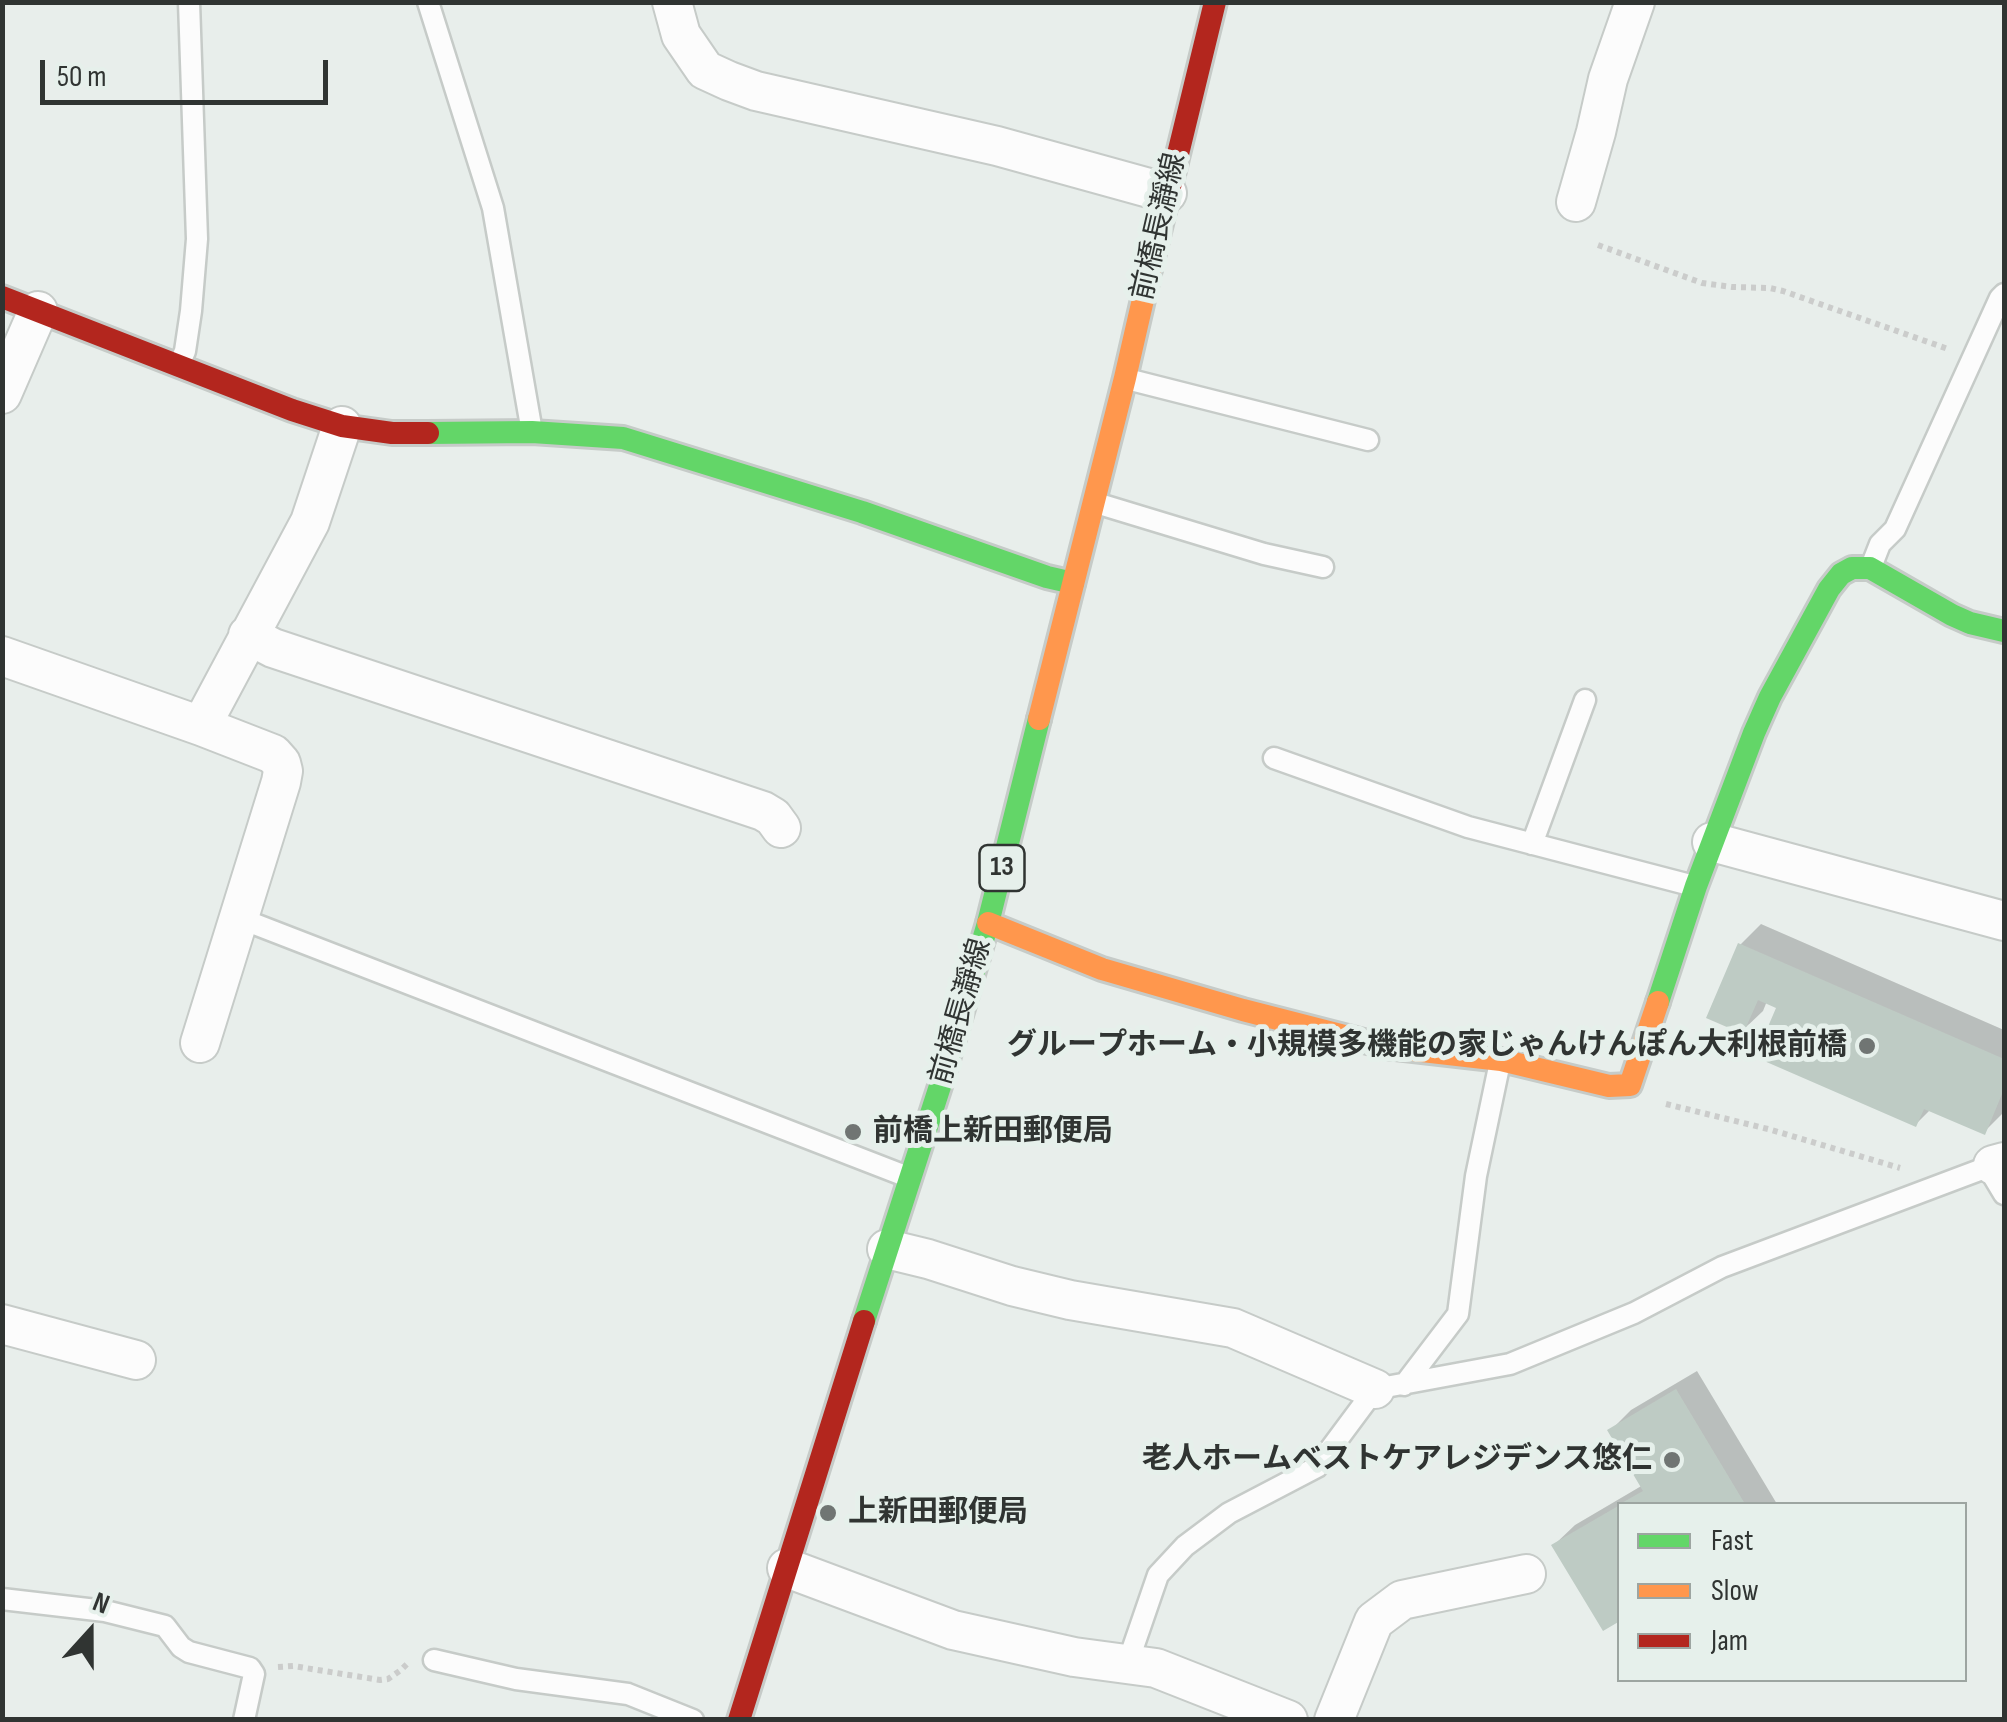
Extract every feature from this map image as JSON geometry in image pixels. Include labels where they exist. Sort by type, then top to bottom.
[{"type":"street","points":[[672,2],[681,36],[705,70],[729,81],[756,91],[998,146],[1166,193]]},
{"type":"street","name":"前橋長瀞線","points":[[739,1720],[941,1084],[988,922],[1215,2]]},
{"type":"street","points":[[1576,202],[1608,79],[1635,2]]},
{"type":"street","points":[[2,298],[342,426],[392,433],[598,435],[654,446],[1073,583]]},
{"type":"street","points":[[2,394],[38,312]]},
{"type":"street","points":[[201,726],[310,522],[342,426]]},
{"type":"street","points":[[988,922],[1102,969],[1386,1048],[1500,1060],[1609,1086],[1630,1085],[1712,842],[1770,697],[1828,589],[1840,574],[1852,568],[1870,568],[1952,615],[1970,622],[2001,619]]},
{"type":"street","points":[[248,634],[273,648],[763,811],[780,828]]},
{"type":"street","points":[[2,656],[201,726],[273,754],[281,763],[282,771],[200,1043]]},
{"type":"street","points":[[1712,842],[2004,921]]},
{"type":"street","points":[[886,1249],[1070,1300],[1233,1328],[1389,1387]]},
{"type":"street","points":[[2,1324],[136,1360]]},
{"type":"street","points":[[788,1568],[952,1630],[1074,1656],[1156,1668],[1288,1720]]},
{"type":"street","points":[[1334,1720],[1374,1621],[1402,1600],[1526,1574]]},
{"type":"lane","points":[[178,366],[185,350],[191,311],[197,239],[189,2]]},
{"type":"lane","points":[[428,2],[493,208],[532,432]]},
{"type":"lane","points":[[1870,568],[1880,544],[1895,529],[2004,294]]},
{"type":"lane","points":[[1125,378],[1368,440]]},
{"type":"lane","points":[[1094,503],[1264,554],[1324,567]]},
{"type":"lane","points":[[1532,844],[1586,700]]},
{"type":"lane","points":[[1274,758],[1468,826],[1696,886]]},
{"type":"lane","points":[[239,918],[910,1178]]},
{"type":"lane","points":[[1127,1665],[1158,1575],[1185,1546],[1230,1513],[1317,1468],[1458,1314],[1476,1176],[1500,1060]]},
{"type":"lane","points":[[1389,1387],[1510,1364],[1634,1313],[1722,1267],[1946,1182],[2000,1174]]},
{"type":"lane","points":[[2,1599],[105,1610],[165,1626],[189,1652],[250,1668],[254,1674],[244,1720]]},
{"type":"lane","points":[[425,1657],[516,1680],[628,1694],[693,1720]]},
{"type":"path","points":[[1598,245],[1702,284],[1783,291],[1972,358]]},
{"type":"path","points":[[1630,1085],[1656,1102],[1768,1129],[1946,1182]]},
{"type":"path","points":[[254,1674],[294,1666],[380,1680],[425,1657]]},
{"type":"building","name":"グループホーム・小規模多機能の家じゃんけんぽん大利根前橋","points":[[1738,943],[2004,1059],[2004,1089],[1985,1135],[1924,1109],[1916,1127],[1755,1057],[1776,1008],[1758,1000],[1743,1034],[1706,1018]]},
{"type":"building","name":"老人ホームベストケアレジデンス悠仁","points":[[1676,1389],[1744,1502],[1624,1502],[1643,1491],[1607,1430]]},
{"type":"building","name":"老人ホームベストケアレジデンス悠仁","points":[[1617,1507],[1617,1623],[1603,1631],[1551,1545]]},
{"type":"traffic: fast","points":[[428,433],[532,432],[623,438],[1073,583]]},
{"type":"traffic: fast","points":[[1658,1002],[1696,886],[1754,733],[1829,589],[1841,574],[1852,568],[1870,568],[1952,615],[2004,631]]},
{"type":"traffic: fast","points":[[864,1321],[988,923],[1039,719]]},
{"type":"traffic: slow","points":[[1039,719],[1150,269]]},
{"type":"traffic: slow","points":[[988,923],[1102,969],[1243,1010],[1387,1047],[1501,1060],[1609,1086],[1630,1085],[1658,1002]]},
{"type":"traffic: jam","points":[[1150,269],[1215,2]]},
{"type":"traffic: jam","points":[[2,297],[342,426],[428,433]]},
{"type":"traffic: jam","points":[[739,1720],[864,1321]]},
{"type":"place","name":"グループホーム・小規模多機能の家じゃんけんぽん大利根前橋","points":[[1867,1046]]},
{"type":"place","name":"前橋上新田郵便局","points":[[853,1132]]},
{"type":"place","name":"老人ホームベストケアレジデンス悠仁","points":[[1672,1460]]},
{"type":"place","name":"上新田郵便局","points":[[828,1513]]}]
